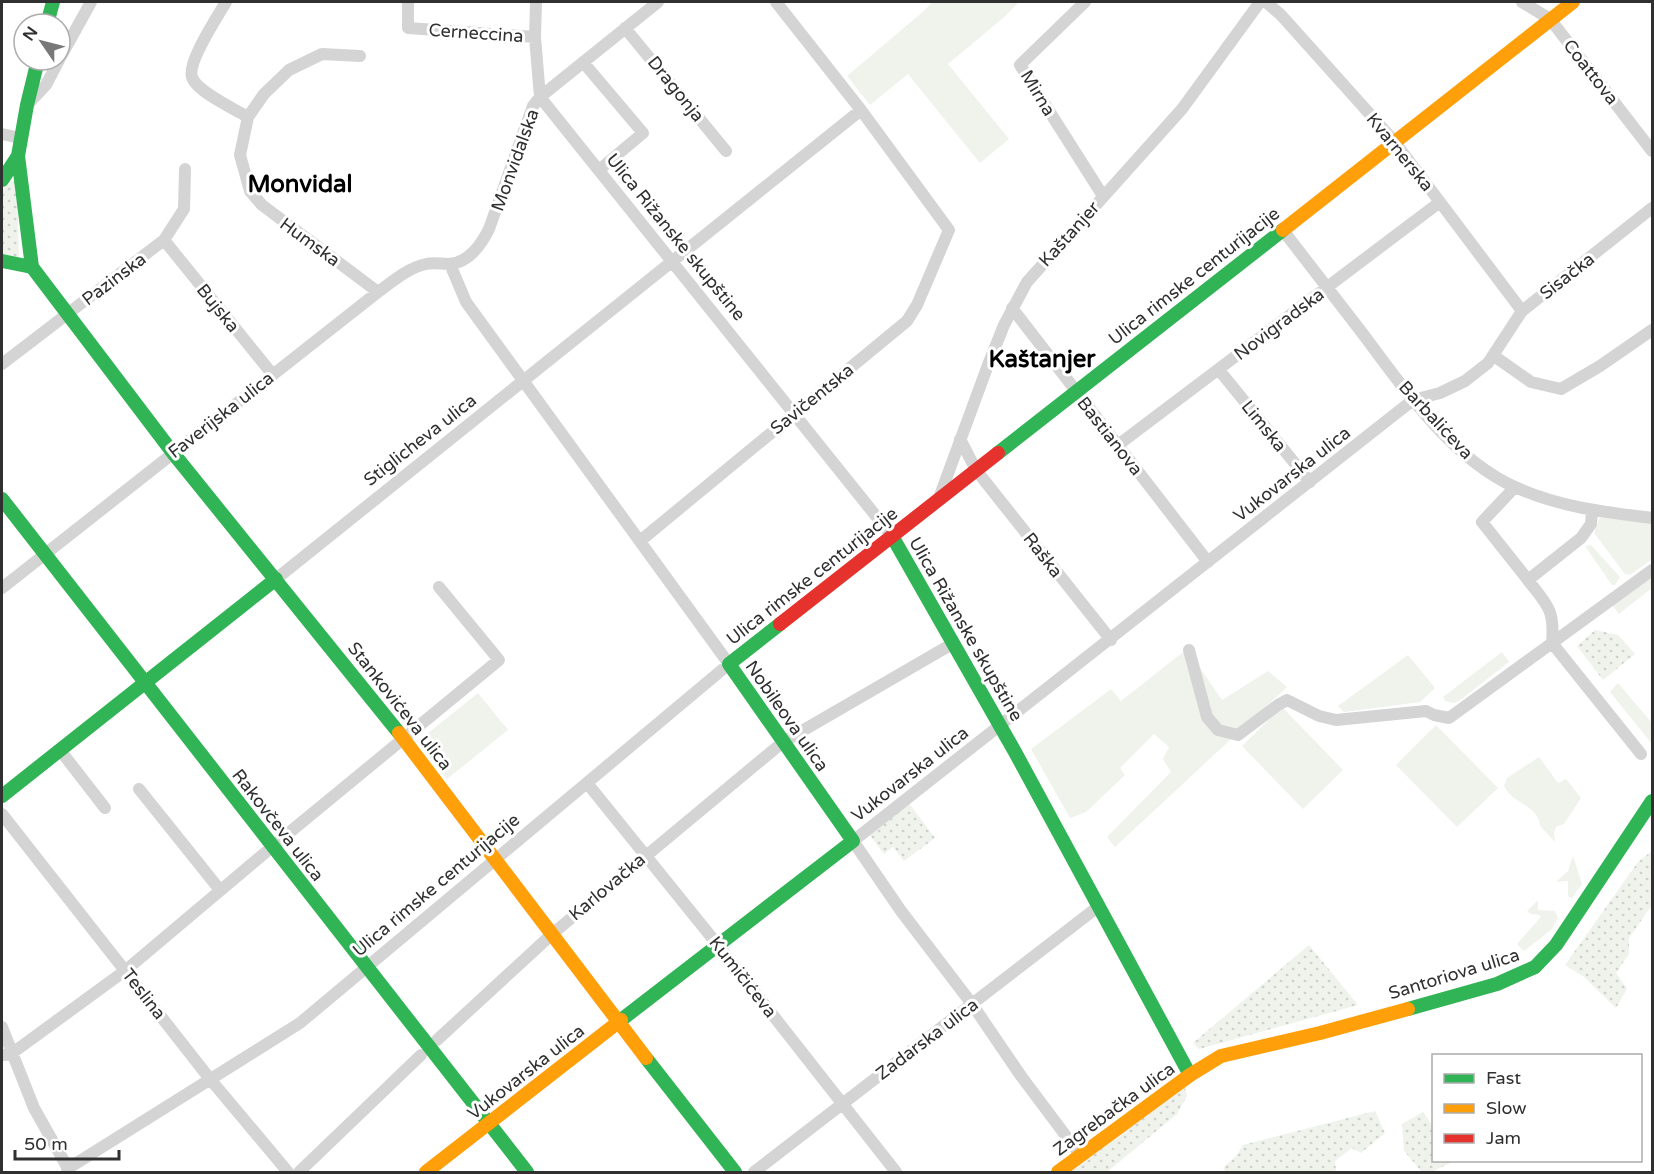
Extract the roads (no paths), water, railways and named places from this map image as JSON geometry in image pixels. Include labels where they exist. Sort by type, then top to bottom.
[{"type":"street","points":[[72,37],[91,2]]},
{"type":"street","points":[[226,2],[191,65],[192,77],[201,88],[248,117]]},
{"type":"street","name":"Cerneccina","points":[[408,2],[408,28],[535,38]]},
{"type":"street","name":"Monvidalska","points":[[450,264],[460,262],[480,246],[489,229],[533,106],[540,98],[535,38],[536,2]]},
{"type":"street","points":[[540,98],[658,2]]},
{"type":"street","points":[[776,2],[861,110]]},
{"type":"street","name":"Mirna","points":[[1085,2],[1020,65],[1103,196]]},
{"type":"street","name":"Kaštanjer","points":[[938,500],[988,365],[1012,308],[1029,278],[1182,109],[1260,2]]},
{"type":"street","name":"Kvarnerska","points":[[1266,2],[1281,15],[1394,141],[1522,311]]},
{"type":"street","name":"Coattova","points":[[1522,2],[1550,19],[1653,152]]},
{"type":"street","name":"Ulica rimske centurijacije","points":[[69,1171],[288,1031],[729,664],[1573,2]]},
{"type":"street","name":"Dragonja","points":[[625,28],[726,151]]},
{"type":"street","name":"Humska","points":[[360,56],[322,54],[290,70],[264,94],[248,117],[240,155],[250,191],[262,205],[378,292]]},
{"type":"street","points":[[584,62],[643,133],[599,170]]},
{"type":"street","points":[[2,261],[32,267],[18,156],[35,72]]},
{"type":"street","points":[[27,105],[46,85],[53,72]]},
{"type":"street","name":"Ulica Rižanske skupštine","points":[[540,98],[892,536],[1000,726],[1190,1076]]},
{"type":"street","name":"Savičentska","points":[[640,541],[907,321],[917,305],[949,230],[861,110]]},
{"type":"street","name":"Stiglicheva ulica","points":[[2,796],[861,110]]},
{"type":"street","points":[[2,134],[20,138]]},
{"type":"street","points":[[2,180],[18,156]]},
{"type":"street","name":"Pazinska","points":[[2,364],[164,240],[184,209],[185,169]]},
{"type":"street","name":"Novigradska","points":[[1118,445],[1440,202]]},
{"type":"street","name":"Sisačka","points":[[1413,400],[1440,393],[1465,381],[1488,363],[1522,311],[1653,208]]},
{"type":"street","name":"Barbalićeva","points":[[1282,229],[1413,400],[1461,450],[1486,471],[1515,487],[1551,501],[1592,511],[1653,518]]},
{"type":"street","name":"Bujska","points":[[164,240],[273,375]]},
{"type":"street","name":"Faverijska ulica","points":[[2,588],[378,292],[410,269],[429,263],[450,264]]},
{"type":"street","name":"Nobileova ulica","points":[[450,264],[466,302],[729,664],[901,911],[972,1004],[1021,1076],[1081,1156]]},
{"type":"street","name":"Stankovićeva ulica","points":[[32,267],[173,453],[404,739],[551,935],[735,1173]]},
{"type":"street","name":"Bastianova","points":[[1012,308],[1208,562]]},
{"type":"street","points":[[1494,356],[1531,382],[1561,389],[1653,330]]},
{"type":"street","name":"Limska","points":[[1219,370],[1310,482]]},
{"type":"street","name":"Vukovarska ulica","points":[[426,1173],[717,944],[1111,640],[1413,400]]},
{"type":"street","name":"Raška","points":[[960,439],[976,470],[1111,640]]},
{"type":"street","points":[[1515,487],[1482,522],[1550,608],[1553,619],[1552,644],[1641,754]]},
{"type":"street","name":"Rakovčeva ulica","points":[[2,499],[526,1173]]},
{"type":"street","points":[[1528,580],[1581,538],[1591,524],[1592,511]]},
{"type":"street","points":[[1190,650],[1207,717],[1218,730],[1238,735],[1287,700],[1319,716],[1336,720],[1426,711],[1449,718],[1653,570]]},
{"type":"street","points":[[279,841],[499,660],[439,587]]},
{"type":"street","name":"Karlovačka","points":[[437,1040],[551,935],[783,742],[952,644]]},
{"type":"street","points":[[60,750],[105,808]]},
{"type":"street","name":"Kumičićeva","points":[[587,783],[717,944],[896,1173]]},
{"type":"street","points":[[140,789],[220,890]]},
{"type":"street","name":"Santoriova ulica","points":[[1190,1076],[1221,1056],[1320,1033],[1497,984],[1523,974],[1540,962],[1556,945],[1653,801]]},
{"type":"street","name":"Teslina","points":[[2,814],[210,1079],[288,1173]]},
{"type":"street","points":[[6,1054],[126,970],[266,852]]},
{"type":"street","name":"Zadarska ulica","points":[[754,1173],[1099,906]]},
{"type":"street","points":[[2,1027],[6,1054],[69,1171]]},
{"type":"street","points":[[299,1173],[421,1055]]},
{"type":"street","name":"Zagrebačka ulica","points":[[1058,1173],[1190,1076]]},
{"type":"district","name":"Monvidal","points":[[300,184]]},
{"type":"district","name":"Kaštanjer","points":[[1042,359]]}]
